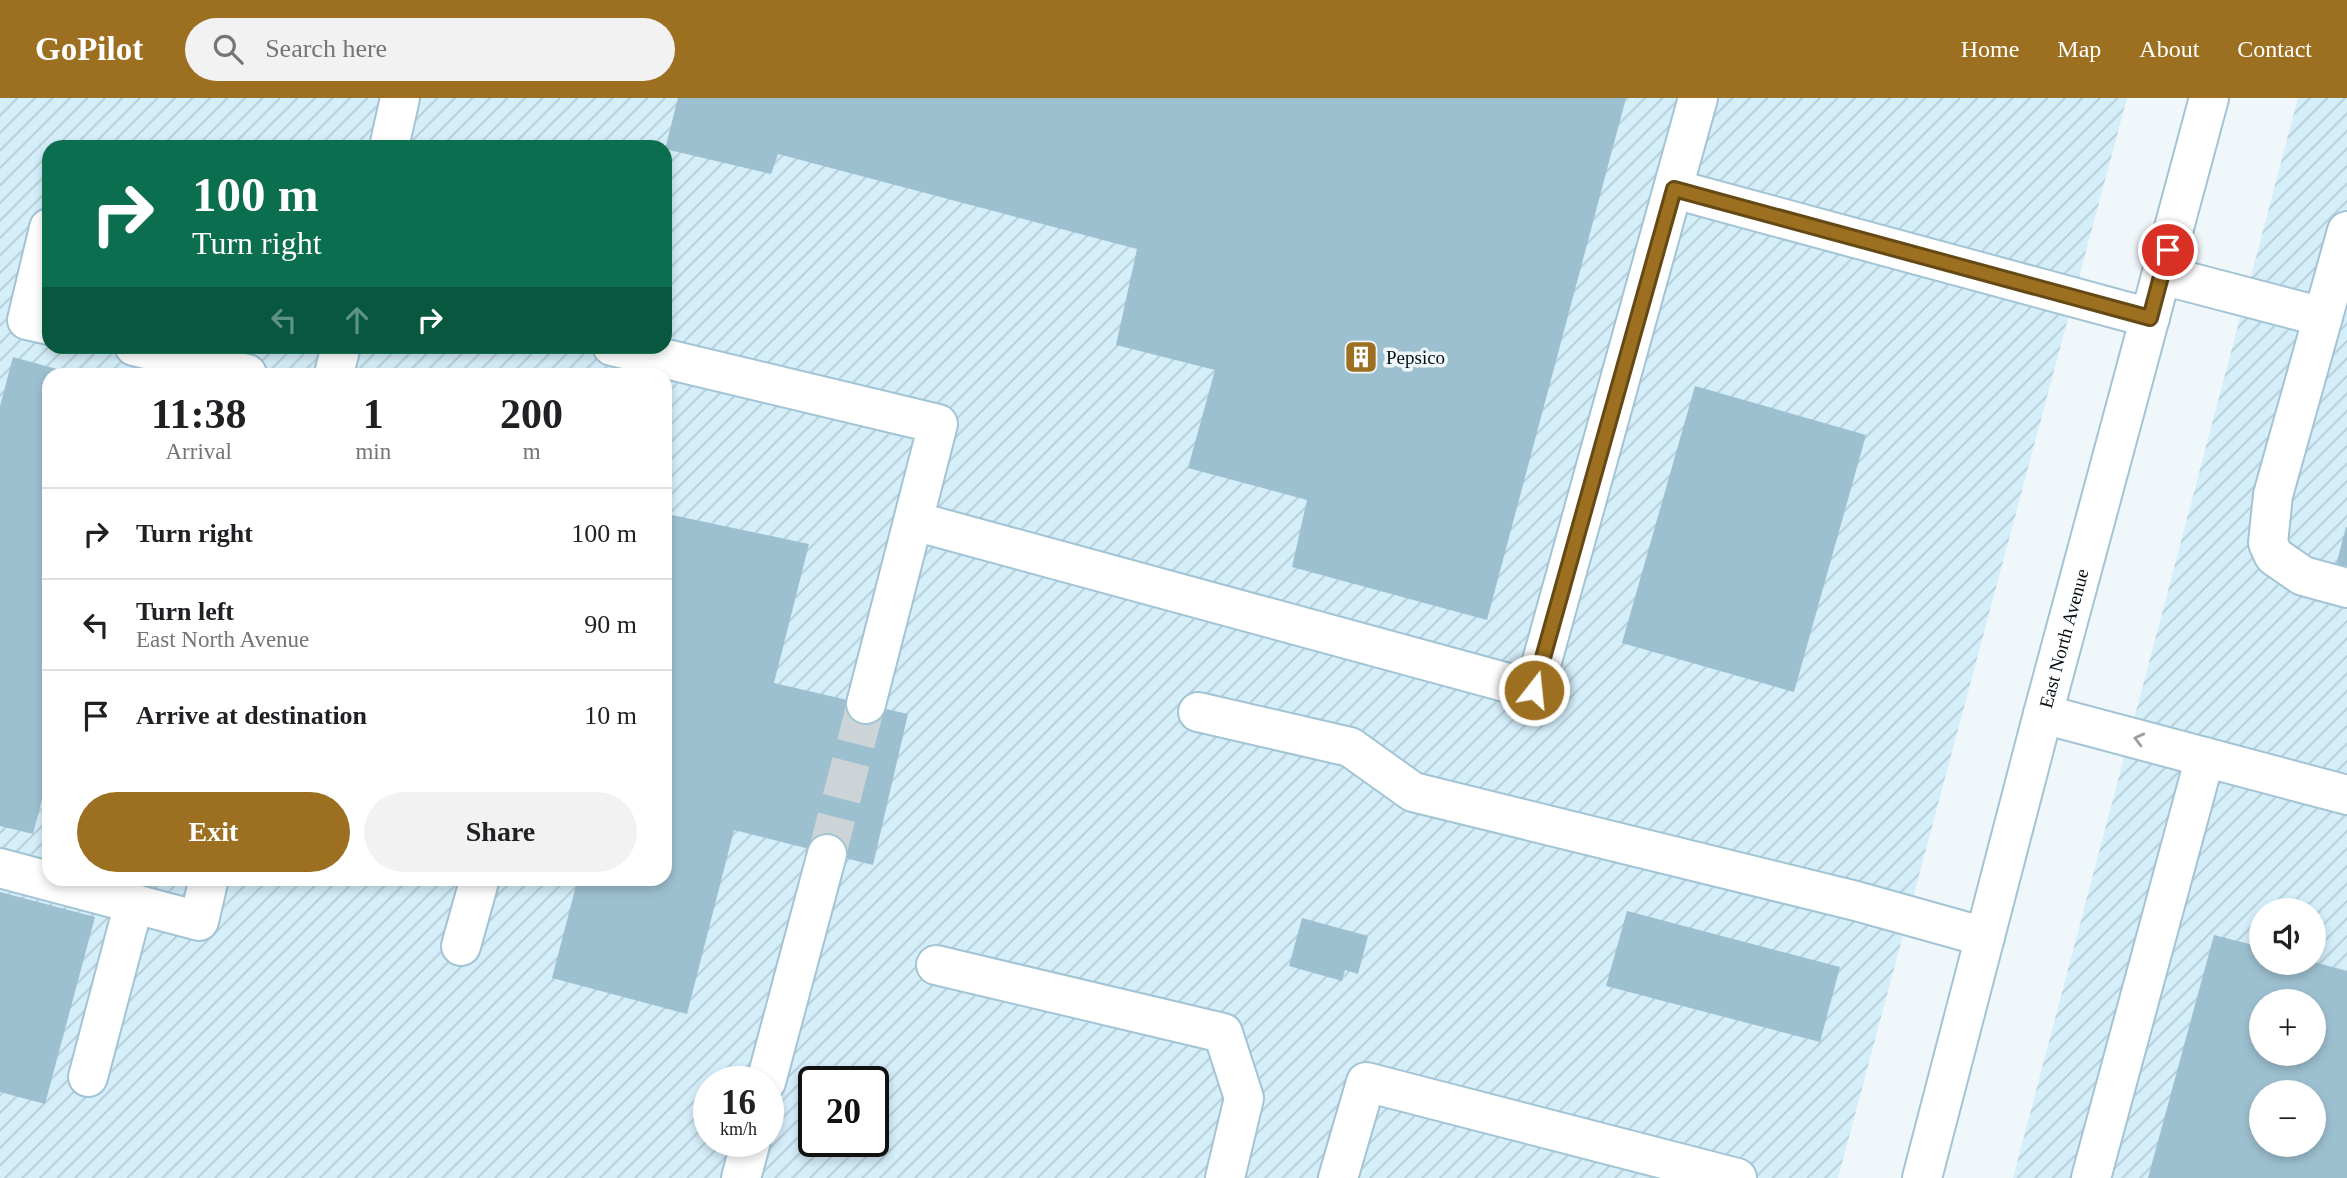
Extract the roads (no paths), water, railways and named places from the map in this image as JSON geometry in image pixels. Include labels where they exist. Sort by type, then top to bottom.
[{"type":"street","points":[[390,140],[400,98]]},
{"type":"street","points":[[914,521],[1534,690],[1698,98]]},
{"type":"street","name":"East North Avenue","points":[[1922,1178],[2043,714],[2209,98]]},
{"type":"street","points":[[1674,189],[2150,318]]},
{"type":"street","points":[[2347,231],[2273,495],[2268,543],[2273,556],[2303,576],[2347,588]]},
{"type":"street","points":[[25,320],[42,255]]},
{"type":"street","points":[[2162,275],[2323,317]]},
{"type":"street","points":[[166,354],[223,368]]},
{"type":"street","points":[[620,357],[938,424],[866,704]]},
{"type":"street","points":[[1198,712],[1350,747],[1413,792],[1856,901],[1985,937]]},
{"type":"street","points":[[2043,714],[2347,795]]},
{"type":"street","points":[[2091,1178],[2205,757]]},
{"type":"street","points":[[770,1066],[827,854]]},
{"type":"street","points":[[0,868],[42,879]]},
{"type":"street","points":[[69,886],[199,921],[207,886]]},
{"type":"street","points":[[461,946],[478,886]]},
{"type":"street","points":[[88,1077],[134,903]]},
{"type":"street","points":[[936,965],[1223,1033],[1244,1098],[1225,1178]]},
{"type":"street","points":[[1338,1178],[1366,1082],[1737,1178]]},
{"type":"street","points":[[741,1178],[747,1157]]},
{"type":"tunnel","points":[[827,854],[866,704]]},
{"type":"place","name":"Pepsico","points":[[1361,357]]}]
